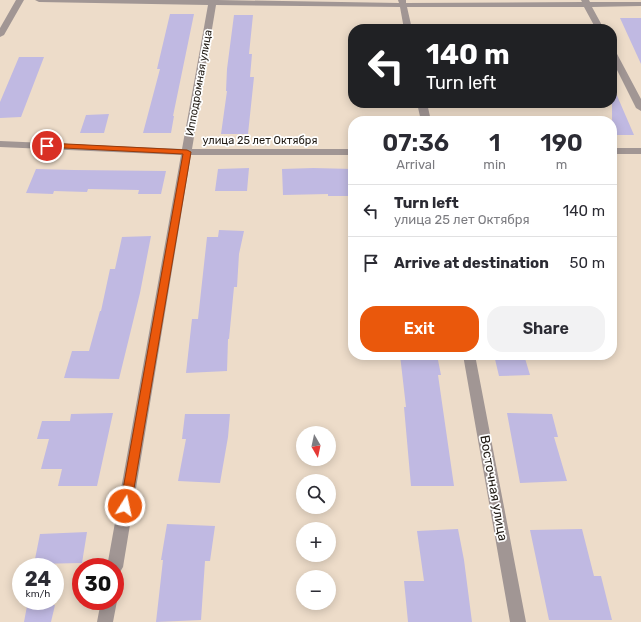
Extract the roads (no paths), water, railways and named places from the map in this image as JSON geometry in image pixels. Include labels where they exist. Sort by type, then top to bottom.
[{"type":"street","points":[[0,35],[20,0]]},
{"type":"street","points":[[39,0],[403,3],[586,2],[641,4]]},
{"type":"street","name":"Ипподромная улица","points":[[117,558],[213,1]]},
{"type":"street","points":[[586,2],[597,24]]},
{"type":"street","points":[[403,3],[407,24]]},
{"type":"street","points":[[617,62],[641,108]]},
{"type":"street","name":"улица 25 лет Октября","points":[[0,144],[187,152],[348,152]]},
{"type":"street","points":[[617,151],[641,150]]},
{"type":"street","name":"Восточная улица","points":[[470,360],[518,622]]},
{"type":"street","points":[[105,622],[107,610]]}]
